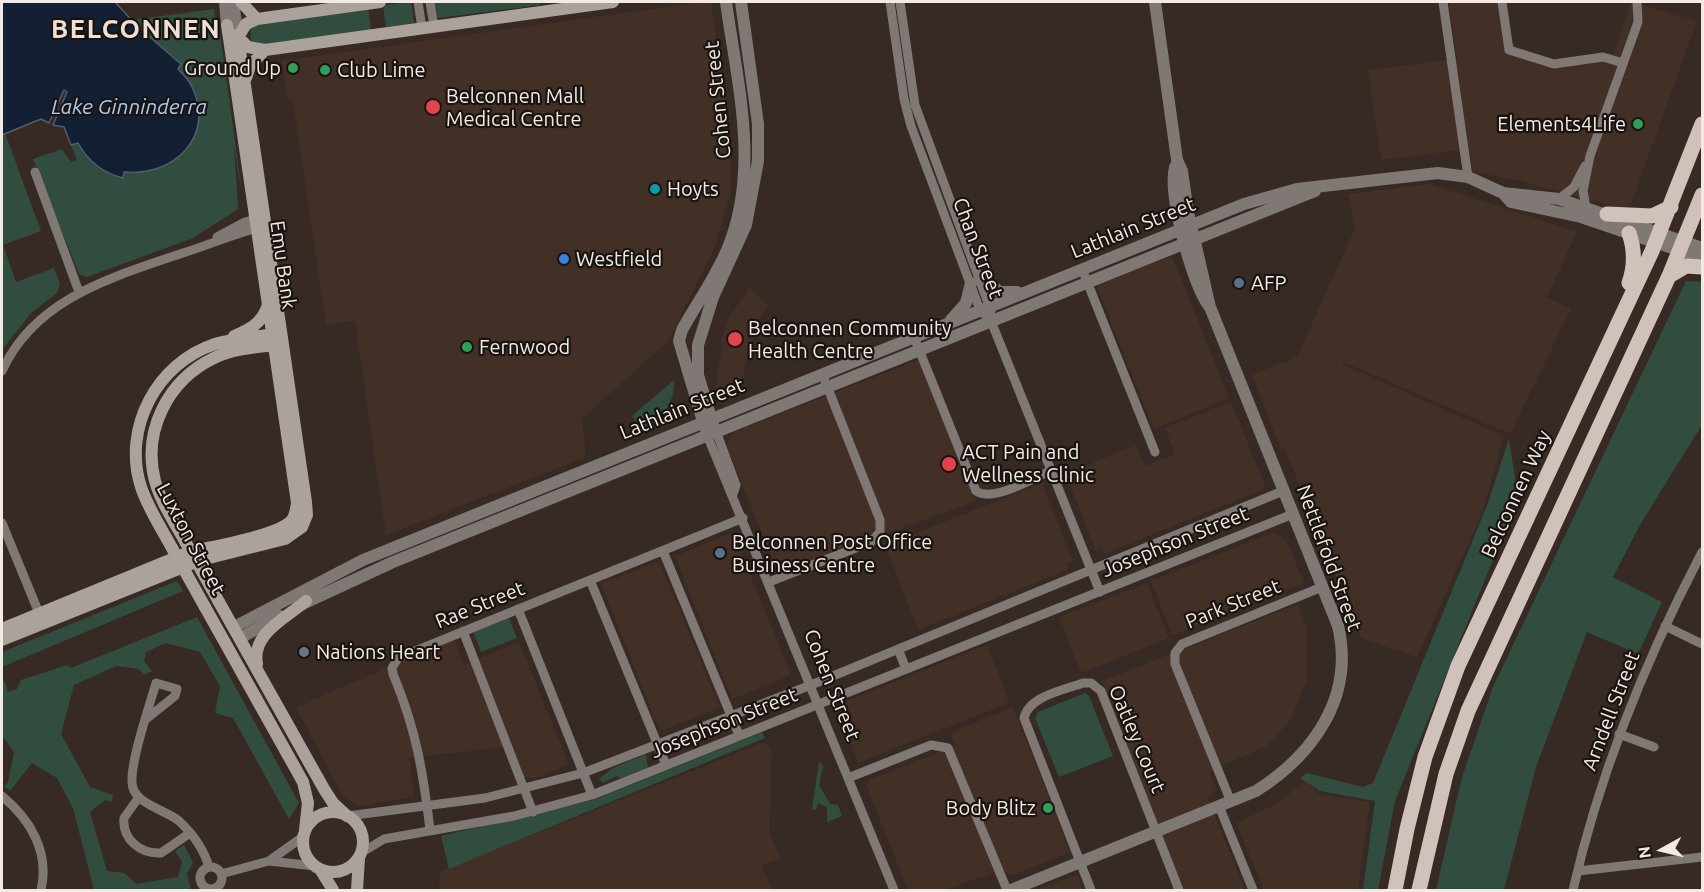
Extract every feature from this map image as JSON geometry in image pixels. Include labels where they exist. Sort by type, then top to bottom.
[{"type":"main road","points":[[241,2],[257,19]]},
{"type":"main road","points":[[231,49],[246,24],[257,19],[380,2]]},
{"type":"main road","points":[[227,25],[248,47],[265,50],[613,2]]},
{"type":"main road","name":"Emu Bank","points":[[41,619],[201,561],[285,539],[300,531],[305,522],[306,502],[278,339],[268,302],[262,222],[227,25]]},
{"type":"main road","name":"Emu Bank","points":[[41,619],[194,550],[282,528],[292,520],[297,503],[246,81],[238,37]]},
{"type":"main road","points":[[246,81],[250,66],[265,50]]},
{"type":"main road","name":"Belconnen Way","points":[[1395,891],[1413,800],[1438,718],[1480,618],[1658,237],[1702,124]]},
{"type":"main road","points":[[1419,891],[1438,805],[1468,711],[1670,276],[1702,195]]},
{"type":"main road","points":[[1607,214],[1652,216],[1671,207]]},
{"type":"main road","points":[[1603,358],[1606,332],[1630,281],[1634,265],[1633,244],[1629,233]]},
{"type":"main road","points":[[1670,276],[1686,266],[1702,267]]},
{"type":"main road","points":[[216,344],[253,327],[264,316],[268,302]]},
{"type":"main road","name":"Luxton Street","points":[[278,339],[216,344],[185,359],[162,380],[148,402],[138,428],[136,457],[140,486],[172,548],[303,782],[308,803],[304,833]]},
{"type":"main road","name":"Luxton Street","points":[[278,339],[229,352],[200,366],[179,383],[162,409],[153,436],[152,467],[159,492],[219,602],[333,803],[348,816]]},
{"type":"main road","points":[[269,689],[257,665],[255,653],[257,645],[266,632],[306,601]]},
{"type":"main road","points":[[2,629],[41,619]]},
{"type":"main road","points":[[2,640],[41,619]]},
{"type":"main road","points":[[224,640],[237,633]]},
{"type":"main road","points":[[333,891],[305,853],[304,833],[312,820],[323,814],[335,812],[348,816],[361,832],[357,891]]},
{"type":"main road","points":[[318,868],[342,871],[352,865],[360,855]]},
{"type":"street","name":"Emu Bank","points":[[225,2],[227,25]]},
{"type":"street","name":"Emu Bank","points":[[233,2],[238,37]]},
{"type":"street","points":[[418,2],[428,27]]},
{"type":"street","points":[[428,27],[430,2]]},
{"type":"street","name":"Cohen Street","points":[[726,2],[746,156],[743,190],[732,237],[714,277],[705,287],[680,337],[690,385],[736,485],[733,494],[894,891]]},
{"type":"street","name":"Cohen Street","points":[[707,420],[698,375],[698,345],[713,297],[746,225],[758,161],[758,124],[741,2]]},
{"type":"street","name":"Chan Street","points":[[890,2],[904,99],[911,126],[976,281]]},
{"type":"street","name":"Chan Street","points":[[900,2],[915,105],[991,321]]},
{"type":"street","name":"Nettlefold Street","points":[[1009,891],[1256,791],[1291,767],[1315,740],[1332,711],[1339,690],[1342,658],[1338,626],[1210,306],[1186,227],[1182,171],[1177,160],[1155,2]]},
{"type":"street","points":[[1443,2],[1468,177]]},
{"type":"street","points":[[1502,2],[1509,50],[1554,64],[1603,57],[1623,63]]},
{"type":"street","points":[[1559,199],[1574,187],[1590,156],[1638,22],[1637,2]]},
{"type":"street","points":[[1586,207],[1583,191],[1590,156]]},
{"type":"street","points":[[35,172],[79,292]]},
{"type":"street","name":"Lathlain Street","points":[[237,633],[363,560],[1186,227],[1244,204],[1287,191],[1438,173],[1468,177],[1503,193],[1559,199],[1607,214],[1658,237]]},
{"type":"street","name":"Lathlain Street","points":[[237,633],[384,565],[1322,188]]},
{"type":"street","name":"Lathlain Street","points":[[1503,193],[1511,202],[1581,217],[1629,233],[1658,237]]},
{"type":"street","points":[[2,371],[12,353],[36,323],[57,304],[79,292],[200,248],[262,222]]},
{"type":"street","points":[[1658,237],[1682,246],[1702,258]]},
{"type":"street","points":[[1682,246],[1702,248]]},
{"type":"street","points":[[1082,269],[1155,452]]},
{"type":"street","points":[[948,323],[966,303],[976,281],[1000,292],[1024,292]]},
{"type":"street","points":[[991,321],[1100,592]]},
{"type":"street","points":[[914,337],[976,491],[981,495],[994,495],[1052,470]]},
{"type":"street","points":[[769,582],[871,542],[880,532],[880,520],[826,387],[824,373]]},
{"type":"street","name":"Josephson Street","points":[[348,816],[525,790],[584,773],[811,685],[1283,491]]},
{"type":"street","name":"Josephson Street","points":[[360,855],[376,842],[533,812],[592,795],[1293,514]]},
{"type":"street","name":"Rae Street","points":[[430,830],[418,742],[392,668],[398,658],[743,518]]},
{"type":"street","points":[[2,523],[41,619]]},
{"type":"street","points":[[663,551],[739,735]]},
{"type":"street","name":"Arndell Street","points":[[1573,891],[1596,802],[1619,734],[1665,626],[1702,552]]},
{"type":"street","points":[[590,580],[666,765]]},
{"type":"street","name":"Park Street","points":[[1225,804],[1175,664],[1175,654],[1182,644],[1322,587]]},
{"type":"street","points":[[518,609],[592,795]]},
{"type":"street","points":[[1665,626],[1702,644]]},
{"type":"street","points":[[463,631],[533,812]]},
{"type":"street","points":[[897,649],[906,669]]},
{"type":"street","name":"Oatley Court","points":[[1091,891],[1024,718],[1026,710],[1035,702],[1083,683],[1098,687],[1179,891]]},
{"type":"street","points":[[146,719],[132,774],[132,787],[139,797],[164,811],[190,832],[201,849],[208,867]]},
{"type":"street","points":[[1619,734],[1654,747]]},
{"type":"street","points":[[848,778],[931,745],[948,748],[1009,891]]},
{"type":"street","points":[[2,796],[17,809],[35,835],[43,867],[41,891]]},
{"type":"street","points":[[139,797],[124,818],[126,835],[135,845],[150,852],[161,853],[190,832]]},
{"type":"street","points":[[1225,804],[1253,891]]},
{"type":"street","points":[[269,861],[304,833]]},
{"type":"street","points":[[1578,871],[1702,857]]},
{"type":"street","points":[[221,874],[269,861],[318,868]]},
{"type":"street","points":[[208,867],[216,869],[221,874],[220,884],[212,890],[204,887],[200,878],[202,871],[208,867]]},
{"type":"shaded area","points":[[711,2],[731,141],[730,195],[715,247],[668,341],[582,419],[586,457],[386,535],[355,321],[326,325],[293,101],[288,101],[281,61]]},
{"type":"shaded area","points":[[1449,2],[1500,2],[1506,43],[1557,60],[1614,53],[1631,2],[1697,21],[1631,204],[1620,208],[1517,180],[1473,172],[1469,149],[1381,160],[1368,70],[1457,59]]},
{"type":"shaded area","points":[[1430,184],[1577,232],[1547,297],[1571,309],[1510,434],[1344,362],[1338,376],[1344,365],[1504,436],[1482,514],[1417,657],[1361,638],[1285,449],[1281,450],[1252,375],[1297,357],[1355,228],[1348,194]]},
{"type":"shaded area","points":[[1172,256],[1229,398],[1154,429],[1096,284]]},
{"type":"shaded area","name":"Belconnen Community Health Centre","points":[[750,287],[753,289],[752,292],[768,304],[747,338],[751,340],[739,391],[715,390],[722,346],[719,345],[730,316]]},
{"type":"shaded area","points":[[918,360],[977,501],[778,573],[726,445],[734,432]]},
{"type":"shaded area","points":[[1231,402],[1265,486],[1262,490],[1104,554],[1101,549],[1096,551],[1066,475],[1136,444],[1145,466],[1175,454],[1165,428]]},
{"type":"shaded area","points":[[1042,483],[1073,561],[1067,564],[1069,569],[918,630],[885,546]]},
{"type":"shaded area","points":[[733,532],[791,675],[732,699],[675,556]]},
{"type":"shaded area","points":[[1272,533],[1283,537],[1288,544],[1304,583],[1172,635],[1151,581]]},
{"type":"shaded area","points":[[659,561],[720,707],[660,731],[601,584]]},
{"type":"shaded area","points":[[1147,583],[1169,638],[1081,673],[1059,617]]},
{"type":"shaded area","points":[[1298,604],[1307,629],[1307,680],[1291,719],[1267,746],[1210,771],[1217,791],[1207,796],[1245,890],[1184,890],[1102,681]]},
{"type":"shaded area","points":[[454,639],[464,665],[519,642],[569,765],[536,778],[525,778],[512,746],[409,758],[414,797],[357,806],[343,796],[296,707]]},
{"type":"shaded area","points":[[987,645],[1009,700],[1007,703],[858,763],[835,706]]},
{"type":"shaded area","points":[[1013,707],[1070,852],[1010,876],[1004,869],[945,890],[908,890],[866,785],[871,779],[956,746],[951,733]]},
{"type":"shaded area","points":[[765,742],[772,752],[769,832],[780,858],[762,866],[773,890],[439,890],[440,872]]},
{"type":"shaded area","points":[[1307,780],[1317,794],[1370,802],[1358,890],[1264,890],[1236,823],[1274,805]]},
{"type":"shaded area","points":[[1077,874],[1083,890],[1037,890]]},
{"type":"green space","points":[[411,2],[414,23],[386,27],[383,5]]},
{"type":"green space","points":[[435,2],[540,2],[540,5],[438,18]]},
{"type":"green space","points":[[368,7],[371,31],[265,45],[251,42],[250,27],[263,22]]},
{"type":"green space","points":[[214,9],[218,34],[218,21],[224,62],[222,62],[223,71],[225,69],[243,199],[234,146],[238,209],[193,238],[87,277],[79,274],[33,159],[62,149],[71,162],[77,160],[71,145],[78,143],[97,165],[115,176],[123,178],[125,172],[154,171],[143,33],[131,20]]},
{"type":"green space","points":[[5,133],[41,231],[3,245],[16,282],[54,268],[60,284],[57,293],[31,313],[2,350],[2,136]]},
{"type":"green space","points":[[1686,281],[1702,282],[1702,425],[1641,523],[1613,577],[1662,602],[1638,654],[1587,632],[1536,767],[1504,890],[1436,890],[1462,777],[1493,687]]},
{"type":"green space","points":[[674,380],[670,403],[656,420],[642,429],[632,416]]},
{"type":"green space","points":[[1509,439],[1518,498],[1395,801],[1378,890],[1363,890],[1375,801],[1320,791],[1300,778],[1307,773],[1363,787],[1373,783],[1488,503]]},
{"type":"green space","points":[[177,581],[183,591],[2,667],[2,652]]},
{"type":"green space","points":[[197,617],[299,803],[289,819],[233,718],[215,713],[220,686],[200,652],[166,643],[146,652],[144,661],[152,671],[144,675],[139,669],[116,666],[74,685],[61,734],[90,787],[113,795],[112,802],[105,800],[90,812],[107,871],[125,873],[136,884],[178,877],[182,862],[175,851],[184,845],[193,862],[187,874],[191,890],[94,890],[73,808],[57,778],[32,763],[10,791],[4,787],[8,782],[14,752],[2,736],[2,683],[5,681],[8,692],[17,689],[21,680],[67,665],[71,668]]},
{"type":"green space","points":[[509,618],[517,638],[481,652],[473,632]]},
{"type":"green space","points":[[1085,693],[1089,696],[1113,756],[1059,777],[1035,718],[1038,712]]},
{"type":"green space","points":[[762,732],[765,738],[449,869],[441,836],[593,800]]},
{"type":"green space","points":[[646,754],[648,768],[621,778],[616,776],[603,783],[599,779],[613,768]]},
{"type":"green space","points":[[819,761],[823,766],[819,785],[830,804],[838,805],[842,816],[827,822],[827,807],[818,803],[816,810],[812,809]]},
{"type":"water","name":"Lake Ginninderra","points":[[2,2],[115,2],[137,26],[181,64],[178,69],[191,84],[198,105],[199,122],[186,150],[159,168],[142,172],[124,172],[123,178],[109,173],[91,161],[78,143],[71,145],[64,127],[53,125],[67,92],[64,90],[49,123],[41,119],[2,135]]},
{"type":"place","name":"Ground Up","points":[[293,68]]},
{"type":"place","name":"Club Lime","points":[[325,70]]},
{"type":"place","name":"Belconnen Mall Medical Centre","points":[[433,107]]},
{"type":"place","name":"Elements4Life","points":[[1638,124]]},
{"type":"place","name":"Hoyts","points":[[655,189]]},
{"type":"place","name":"Westfield","points":[[564,259]]},
{"type":"place","name":"AFP","points":[[1239,283]]},
{"type":"place","name":"Belconnen Community Health Centre","points":[[735,339]]},
{"type":"place","name":"Fernwood","points":[[467,347]]},
{"type":"place","name":"ACT Pain and Wellness Clinic","points":[[949,464]]},
{"type":"place","name":"Belconnen Post Office Business Centre","points":[[720,553]]},
{"type":"place","name":"Nations Heart","points":[[304,652]]},
{"type":"place","name":"Body Blitz","points":[[1048,808]]},
{"type":"district","name":"BELCONNEN","points":[[136,29]]}]
